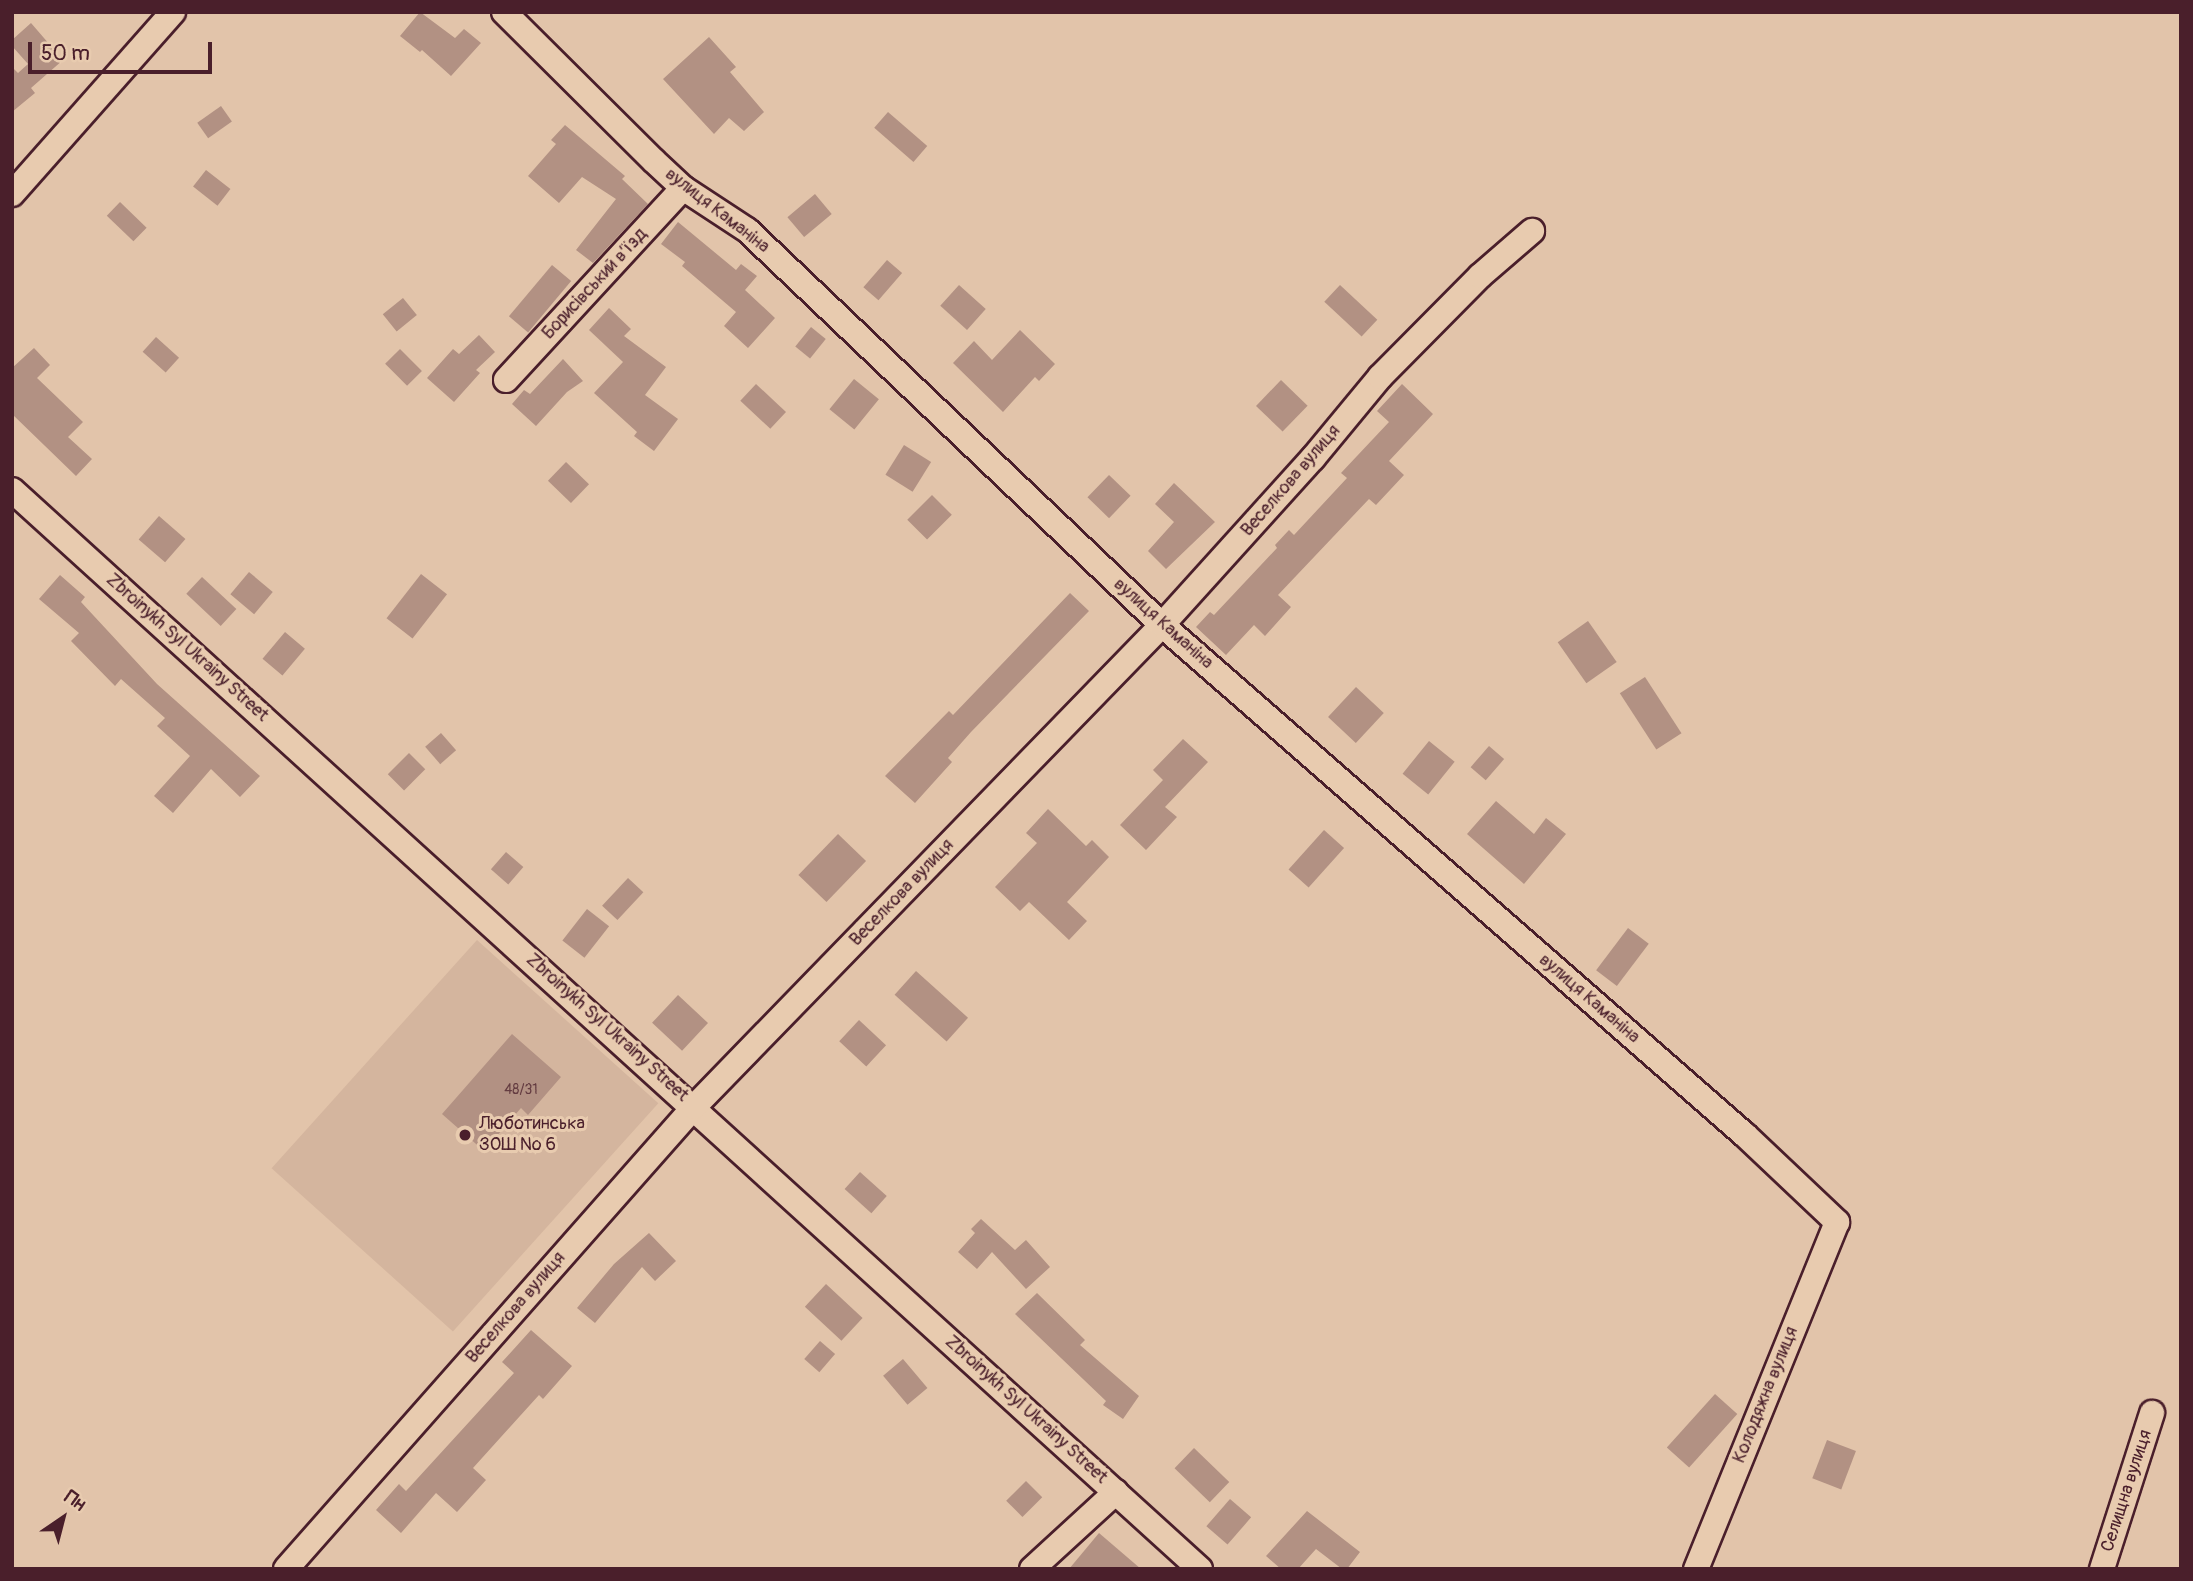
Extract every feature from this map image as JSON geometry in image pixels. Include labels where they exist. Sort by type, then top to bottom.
[{"type":"street","points":[[12,194],[173,12]]},
{"type":"street","name":"вулиця Каманіна","points":[[504,12],[683,188],[747,230],[1162,625],[1745,1135],[1837,1222]]},
{"type":"street","name":"Борисівський в’їзд","points":[[506,380],[683,188]]},
{"type":"street","name":"Веселкова вулиця","points":[[286,1569],[694,1107],[1162,625],[1313,458],[1380,377],[1480,276],[1532,231]]},
{"type":"street","name":"Zbroinykh Syl Ukrainy Street","points":[[12,490],[1200,1569]]},
{"type":"street","name":"Колодяжна вулиця","points":[[1696,1569],[1837,1222]]},
{"type":"street","name":"Селищна вулиця","points":[[2102,1569],[2152,1413]]},
{"type":"street","points":[[1032,1569],[1116,1492]]},
{"type":"shaded area","name":"Люботинська ЗОШ № 6","points":[[477,940],[658,1103],[453,1331],[272,1168]]},
{"type":"building","points":[[420,12],[455,38],[464,29],[481,43],[451,76],[422,50],[420,52],[400,36]]},
{"type":"building","points":[[31,23],[63,60],[31,88],[35,93],[12,112],[12,67],[18,73],[28,64],[12,46],[12,40]]},
{"type":"building","points":[[709,37],[736,67],[730,72],[764,112],[744,131],[729,118],[714,134],[663,79]]},
{"type":"building","points":[[221,106],[232,122],[208,138],[197,123]]},
{"type":"building","points":[[888,112],[927,146],[913,162],[874,128]]},
{"type":"building","points":[[565,125],[625,176],[622,179],[648,204],[593,263],[576,250],[616,199],[582,177],[559,203],[528,176],[556,144],[551,140]]},
{"type":"building","points":[[206,170],[230,189],[217,206],[193,187]]},
{"type":"building","points":[[815,194],[832,214],[804,237],[787,217]]},
{"type":"building","points":[[120,202],[147,228],[133,241],[107,216]]},
{"type":"building","points":[[678,222],[736,270],[741,264],[757,276],[745,290],[775,318],[748,348],[724,326],[736,312],[682,266],[685,262],[661,244]]},
{"type":"building","points":[[887,260],[902,273],[878,300],[863,287]]},
{"type":"building","points":[[552,265],[571,281],[528,332],[509,316]]},
{"type":"building","points":[[959,285],[986,309],[967,330],[940,306]]},
{"type":"building","points":[[1340,285],[1377,320],[1362,337],[1324,302]]},
{"type":"building","points":[[403,298],[417,315],[397,331],[383,314]]},
{"type":"building","points":[[609,308],[631,329],[624,336],[666,367],[645,395],[678,419],[654,451],[634,436],[637,432],[594,393],[623,362],[589,330]]},
{"type":"building","points":[[811,327],[826,339],[810,358],[795,346]]},
{"type":"building","points":[[1020,330],[1055,364],[1039,381],[1035,377],[1003,412],[953,363],[974,341],[992,360]]},
{"type":"building","points":[[479,335],[495,352],[476,370],[480,373],[454,402],[427,378],[453,349],[459,354]]},
{"type":"building","points":[[156,337],[179,358],[166,373],[143,352]]},
{"type":"building","points":[[34,348],[50,365],[37,378],[83,422],[68,437],[92,459],[76,476],[12,414],[12,368]]},
{"type":"building","points":[[400,349],[422,371],[407,386],[385,364]]},
{"type":"building","points":[[563,359],[583,381],[567,392],[536,426],[512,404],[524,390],[530,394]]},
{"type":"building","points":[[854,379],[879,399],[854,429],[829,409]]},
{"type":"building","points":[[1281,380],[1308,406],[1283,432],[1256,406]]},
{"type":"building","points":[[756,384],[786,412],[770,429],[740,401]]},
{"type":"building","points":[[1402,384],[1433,414],[1389,461],[1404,475],[1376,505],[1369,499],[1278,595],[1291,607],[1265,636],[1254,625],[1226,655],[1196,627],[1210,612],[1214,615],[1277,548],[1275,545],[1289,530],[1294,535],[1347,478],[1341,473],[1389,422],[1377,411]]},
{"type":"building","points":[[904,445],[931,462],[913,492],[885,475]]},
{"type":"building","points":[[566,462],[589,484],[571,503],[548,481]]},
{"type":"building","points":[[1109,475],[1131,496],[1109,518],[1087,497]]},
{"type":"building","points":[[1174,483],[1215,522],[1166,569],[1148,551],[1174,522],[1155,504]]},
{"type":"building","points":[[932,495],[952,515],[927,540],[907,520]]},
{"type":"building","points":[[159,516],[185,539],[165,562],[139,539]]},
{"type":"building","points":[[249,572],[273,592],[254,614],[230,594]]},
{"type":"building","points":[[421,574],[447,594],[413,638],[387,618]]},
{"type":"building","points":[[60,575],[85,597],[81,602],[157,684],[260,776],[240,797],[211,769],[173,813],[154,796],[190,756],[157,726],[165,718],[121,679],[115,686],[71,641],[79,633],[39,599]]},
{"type":"building","points":[[202,577],[236,609],[221,626],[186,594]]},
{"type":"building","points":[[1070,593],[1089,611],[971,732],[948,758],[952,762],[915,803],[885,776],[949,711],[953,715]]},
{"type":"building","points":[[1588,621],[1617,662],[1586,683],[1558,642]]},
{"type":"building","points":[[285,632],[305,649],[282,676],[263,659]]},
{"type":"building","points":[[1645,677],[1681,733],[1656,750],[1620,693]]},
{"type":"building","points":[[1356,687],[1384,713],[1356,743],[1328,717]]},
{"type":"building","points":[[441,733],[456,750],[440,764],[425,747]]},
{"type":"building","points":[[1183,739],[1208,762],[1165,807],[1177,817],[1146,850],[1120,825],[1163,780],[1153,770]]},
{"type":"building","points":[[1429,741],[1455,762],[1428,794],[1403,774]]},
{"type":"building","points":[[1489,746],[1504,759],[1486,780],[1471,767]]},
{"type":"building","points":[[409,753],[425,769],[404,790],[388,774]]},
{"type":"building","points":[[1496,801],[1534,834],[1546,818],[1566,834],[1524,884],[1467,834]]},
{"type":"building","points":[[1048,809],[1086,846],[1092,840],[1109,857],[1067,902],[1087,921],[1069,940],[1029,902],[1020,911],[995,887],[1037,843],[1026,833]]},
{"type":"building","points":[[1324,830],[1344,848],[1309,887],[1289,869]]},
{"type":"building","points":[[838,834],[866,861],[826,902],[798,875]]},
{"type":"building","points":[[506,852],[523,867],[508,884],[491,869]]},
{"type":"building","points":[[628,878],[643,892],[617,920],[602,906]]},
{"type":"building","points":[[587,909],[609,926],[584,958],[562,941]]},
{"type":"building","points":[[1628,928],[1649,944],[1617,986],[1596,970]]},
{"type":"building","points":[[916,971],[968,1018],[947,1042],[895,995]]},
{"type":"building","points":[[678,995],[708,1023],[682,1051],[652,1023]]},
{"type":"building","points":[[859,1020],[886,1045],[866,1066],[839,1041]]},
{"type":"building","points":[[512,1034],[561,1077],[528,1115],[521,1108],[484,1151],[442,1114]]},
{"type":"building","points":[[860,1172],[887,1196],[871,1213],[845,1189]]},
{"type":"building","points":[[981,1219],[1015,1250],[1026,1240],[1050,1267],[1026,1289],[992,1252],[977,1269],[958,1252],[975,1233],[971,1229]]},
{"type":"building","points":[[649,1233],[676,1261],[655,1281],[642,1267],[595,1323],[577,1308],[614,1264]]},
{"type":"building","points":[[826,1284],[863,1318],[841,1341],[805,1307]]},
{"type":"building","points":[[1037,1293],[1085,1340],[1080,1345],[1139,1396],[1123,1419],[1103,1405],[1106,1401],[1015,1314]]},
{"type":"building","points":[[531,1330],[572,1366],[543,1399],[539,1395],[473,1468],[486,1480],[457,1512],[436,1493],[401,1533],[376,1510],[399,1484],[406,1491],[514,1373],[502,1362]]},
{"type":"building","points":[[820,1341],[835,1354],[819,1372],[804,1359]]},
{"type":"building","points":[[903,1359],[927,1388],[908,1405],[883,1376]]},
{"type":"building","points":[[1715,1394],[1737,1414],[1689,1468],[1667,1448]]},
{"type":"building","points":[[1827,1440],[1856,1451],[1841,1489],[1812,1478]]},
{"type":"building","points":[[1194,1448],[1229,1482],[1210,1502],[1175,1468]]},
{"type":"building","points":[[1026,1481],[1042,1497],[1022,1517],[1006,1501]]},
{"type":"building","points":[[1230,1499],[1251,1517],[1228,1545],[1206,1526]]},
{"type":"building","points":[[1307,1511],[1360,1552],[1347,1569],[1342,1569],[1316,1549],[1298,1569],[1281,1569],[1266,1556]]},
{"type":"building","points":[[1099,1533],[1141,1569],[1069,1569]]},
{"type":"place","name":"Люботинська ЗОШ № 6","points":[[465,1135]]}]
